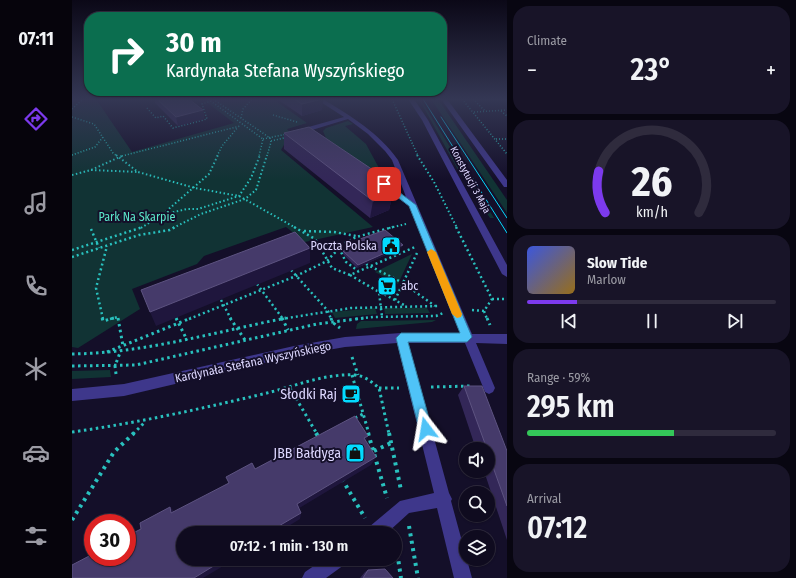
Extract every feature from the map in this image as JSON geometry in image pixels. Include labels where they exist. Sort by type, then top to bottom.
[{"type":"street","points":[[321,126],[311,129],[322,140]]},
{"type":"street","points":[[361,126],[380,140],[390,152],[398,166],[412,205],[488,387]]},
{"type":"street","name":"Konstytucji 3 Maja","points":[[428,126],[507,274]]},
{"type":"street","name":"Konstytucji 3 Maja","points":[[464,126],[507,184]]},
{"type":"street","points":[[372,175],[412,205]]},
{"type":"street","name":"Kardynała Stefana Wyszyńskiego","points":[[72,395],[116,391],[294,350],[345,342],[401,338],[467,337],[502,339]]},
{"type":"street","points":[[401,338],[444,499],[463,578]]},
{"type":"street","points":[[378,526],[393,517],[405,506],[444,499]]},
{"type":"street","points":[[312,578],[328,566]]},
{"type":"path","points":[[95,126],[113,153],[138,172]]},
{"type":"path","points":[[171,126],[173,128],[181,126]]},
{"type":"path","points":[[72,175],[90,170],[118,158],[169,142],[240,126]]},
{"type":"path","points":[[72,250],[142,228],[161,215],[195,188],[209,174],[222,146],[240,126]]},
{"type":"path","points":[[246,126],[263,139],[270,139],[311,129]]},
{"type":"path","points":[[252,126],[270,139]]},
{"type":"path","points":[[303,126],[311,129]]},
{"type":"path","points":[[404,126],[416,154],[434,182],[492,299]]},
{"type":"path","points":[[485,126],[507,154]]},
{"type":"path","points":[[72,155],[95,146],[103,137]]},
{"type":"path","points":[[161,215],[187,209],[198,209],[239,196],[250,181],[263,139]]},
{"type":"path","points":[[72,257],[139,235],[170,230],[201,214],[245,199],[256,190],[259,184],[270,139]]},
{"type":"path","points":[[496,139],[507,139]]},
{"type":"path","points":[[90,170],[138,172],[195,188],[239,196],[315,239],[332,268],[350,275],[404,306]]},
{"type":"path","points":[[103,353],[179,324],[296,276],[327,261],[339,248],[356,236],[384,228],[407,224]]},
{"type":"path","points":[[384,228],[389,234]]},
{"type":"path","points":[[91,229],[99,248]]},
{"type":"path","points":[[303,231],[334,232],[356,236]]},
{"type":"path","points":[[107,245],[96,288],[103,321],[118,317],[123,346],[115,366],[116,391]]},
{"type":"path","points":[[400,245],[406,251]]},
{"type":"path","points":[[350,275],[415,247]]},
{"type":"path","points":[[339,248],[342,256],[348,264],[358,271]]},
{"type":"path","points":[[395,300],[417,252]]},
{"type":"path","points":[[366,264],[403,283],[436,306]]},
{"type":"path","points":[[291,270],[328,311],[332,322],[345,332]]},
{"type":"path","points":[[257,284],[283,319],[288,330]]},
{"type":"path","points":[[380,292],[382,317]]},
{"type":"path","points":[[492,299],[507,299]]},
{"type":"path","points":[[492,299],[484,311],[502,339]]},
{"type":"path","points":[[221,300],[225,305],[236,329],[245,340]]},
{"type":"path","points":[[72,354],[120,352],[328,311],[381,306],[436,306],[455,309]]},
{"type":"path","points":[[72,366],[136,365],[288,330],[332,322],[382,317],[436,316],[455,309]]},
{"type":"path","points":[[176,318],[187,340]]},
{"type":"path","points":[[350,352],[358,375]]},
{"type":"path","points":[[352,375],[393,517]]},
{"type":"path","points":[[72,432],[145,422],[352,375],[358,375],[368,379],[379,388],[405,506],[418,578]]},
{"type":"path","points":[[426,387],[488,387]]},
{"type":"path","points":[[290,388],[322,443]]},
{"type":"path","points":[[379,388],[405,388]]},
{"type":"path","points":[[350,421],[363,414]]},
{"type":"path","points":[[72,520],[86,494],[114,452],[145,422]]},
{"type":"path","points":[[374,451],[391,443]]},
{"type":"path","points":[[338,471],[370,526]]},
{"type":"path","points":[[399,566],[401,578]]},
{"type":"green space","name":"Park Na Skarpie","points":[[72,126],[114,126],[132,152],[224,126],[297,126],[287,129],[296,140],[285,143],[281,150],[373,227],[305,242],[286,227],[204,256],[197,264],[132,289],[140,309],[78,348],[72,347]]},
{"type":"green space","points":[[332,126],[345,126],[366,144],[379,168],[369,169],[326,138],[323,131],[326,128]]},
{"type":"green space","points":[[434,126],[437,126],[494,218],[490,218],[457,168]]},
{"type":"green space","points":[[449,126],[456,126],[507,200],[507,213]]},
{"type":"green space","points":[[412,254],[398,284],[375,272]]},
{"type":"green space","points":[[375,308],[377,314],[335,318],[332,312]]},
{"type":"green space","points":[[384,308],[427,308],[430,313],[385,314]]},
{"type":"green space","points":[[436,320],[432,322],[356,329],[357,324],[361,321]]},
{"type":"green space","points":[[110,370],[111,377],[72,379],[72,371]]},
{"type":"building","points":[[309,127],[388,180],[387,181],[391,184],[384,187],[393,193],[373,201],[284,133]]},
{"type":"building","points":[[385,230],[403,245],[358,265],[343,251],[363,242],[360,239]]},
{"type":"building","points":[[295,232],[310,248],[150,312],[141,290]]},
{"type":"building","points":[[464,386],[482,386],[507,451],[507,506],[495,473],[495,442],[484,442]]},
{"type":"building","points":[[355,416],[368,436],[364,438],[376,457],[297,504],[301,513],[279,526],[176,526],[176,566],[214,566],[194,578],[72,578],[72,565],[84,559],[84,566],[136,566],[136,532],[141,529],[140,523],[170,507],[171,513],[229,483],[226,477],[252,463],[255,469]]},
{"type":"building","points":[[385,569],[393,578],[363,578],[368,570]]},
{"type":"tram line","points":[[440,126],[507,233]]},
{"type":"tram line","points":[[447,126],[507,218]]},
{"type":"slow traffic","points":[[431,252],[457,314]]},
{"type":"place","name":"Poczta Polska","points":[[391,246]]},
{"type":"place","name":"abc","points":[[387,286]]},
{"type":"place","name":"Słodki Raj","points":[[351,394]]},
{"type":"place","name":"JBB Bałdyga","points":[[355,453]]},
{"type":"route","points":[[384,184],[412,205],[467,337],[401,338],[426,429]]}]
